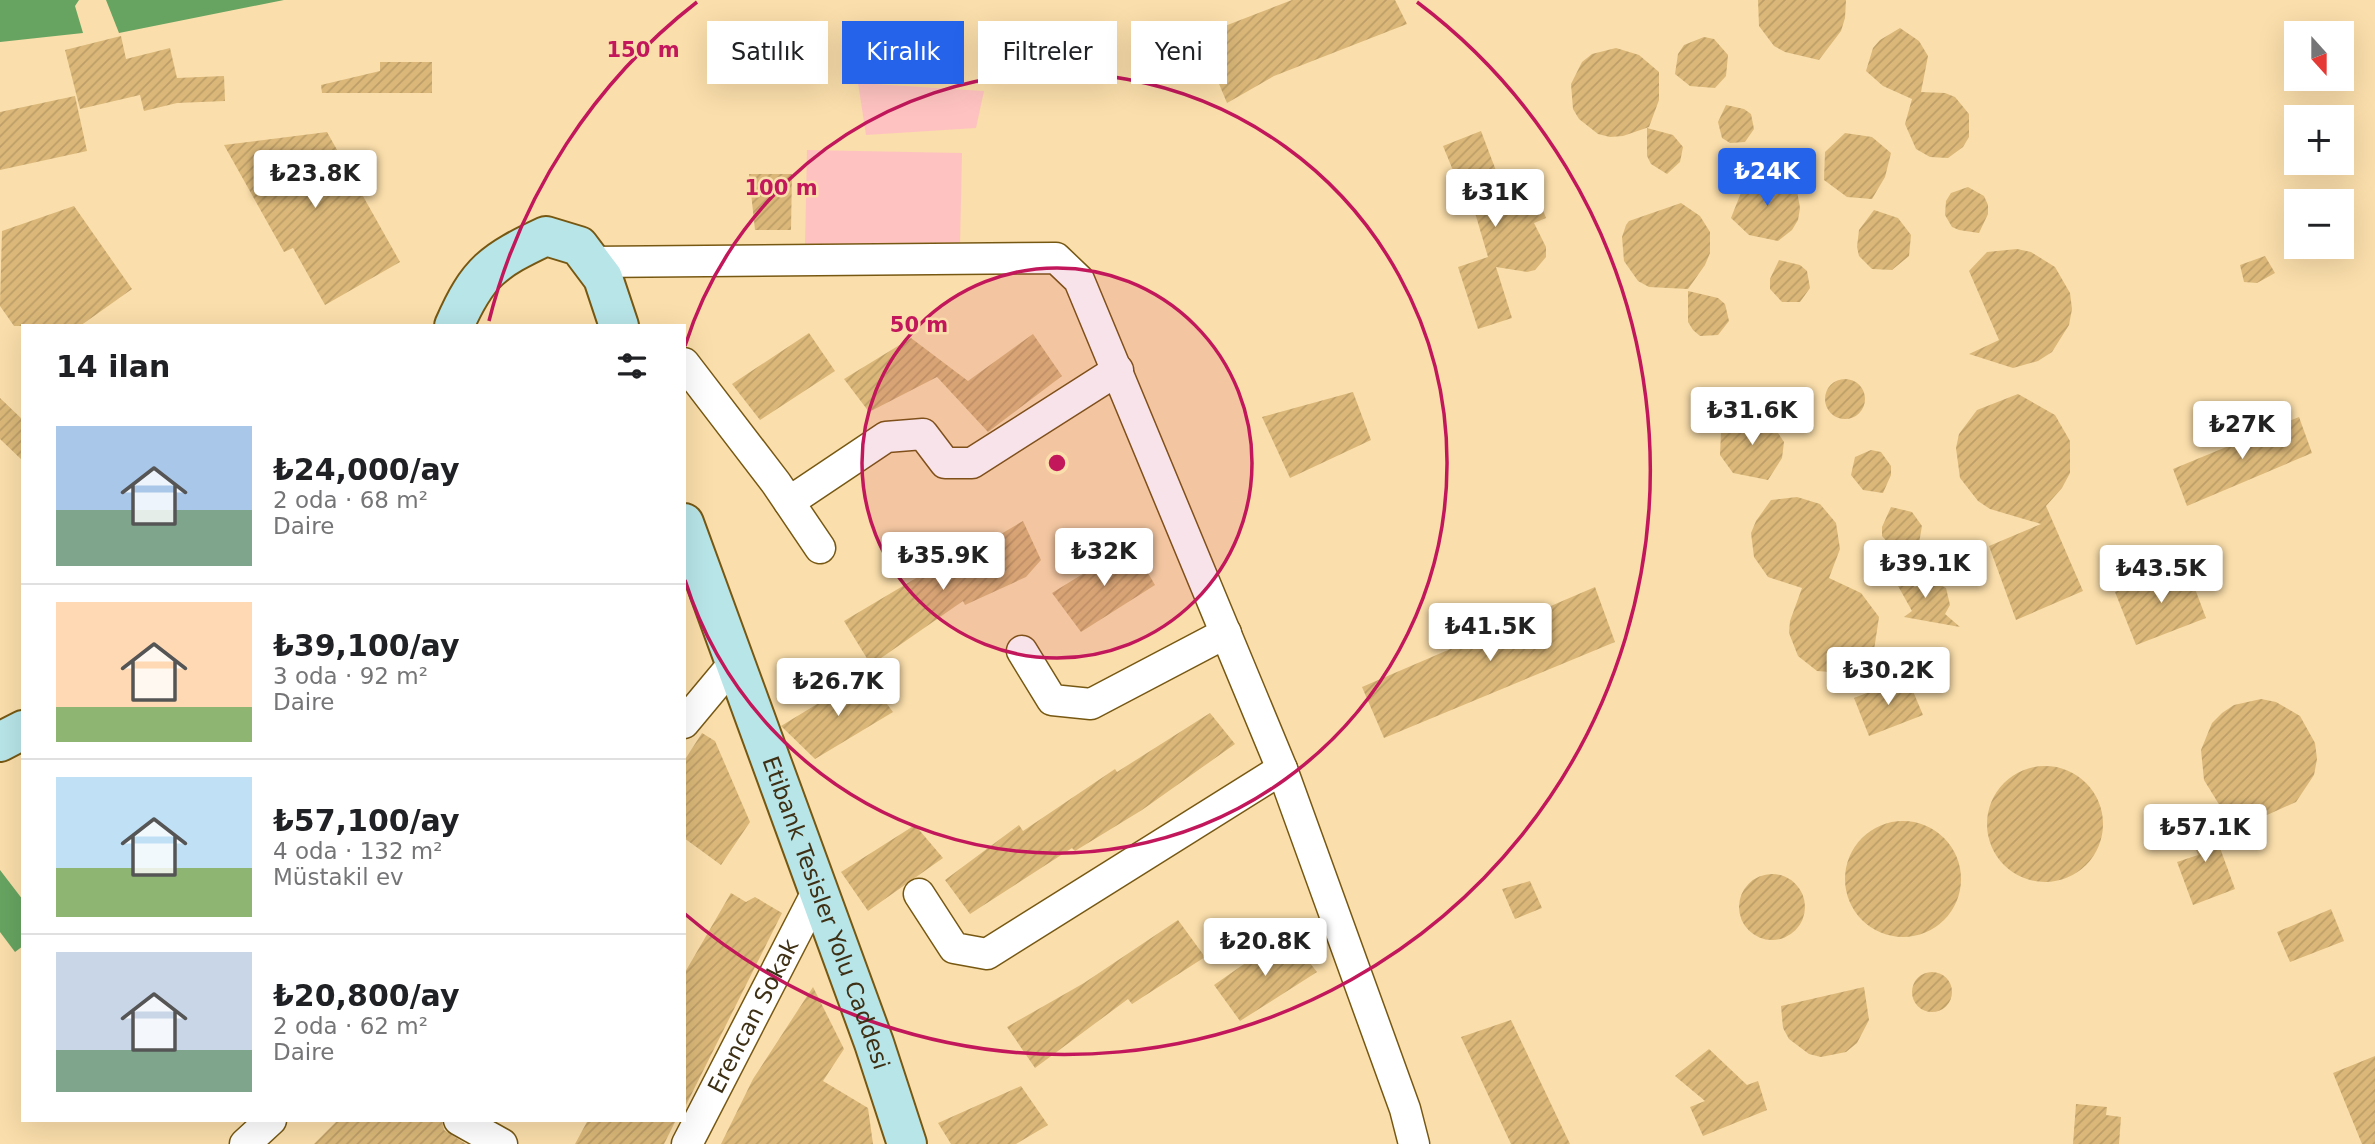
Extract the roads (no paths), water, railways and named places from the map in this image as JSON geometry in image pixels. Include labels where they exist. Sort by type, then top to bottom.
[{"type":"street","points":[[455,324],[469,292],[501,257],[546,236],[579,246],[603,278],[618,324]]},
{"type":"street","points":[[591,262],[1056,258],[1079,280],[1282,769],[1405,1109],[1414,1144]]},
{"type":"street","points":[[686,366],[789,502],[820,548]]},
{"type":"street","points":[[789,502],[886,437],[923,433],[946,463],[972,463],[1118,370]]},
{"type":"street","name":"Etibank Tesisler Yolu Caddesi","points":[[686,529],[874,1043],[906,1144]]},
{"type":"street","points":[[1022,651],[1052,700],[1091,704],[1226,633]]},
{"type":"street","points":[[686,721],[734,663]]},
{"type":"street","points":[[0,742],[21,731]]},
{"type":"street","points":[[919,894],[954,948],[987,954],[1282,769]]},
{"type":"street","name":"Erencan Sokak","points":[[687,1144],[818,890]]},
{"type":"street","points":[[246,1144],[269,1122]]},
{"type":"street","points":[[463,1122],[502,1144]]}]
